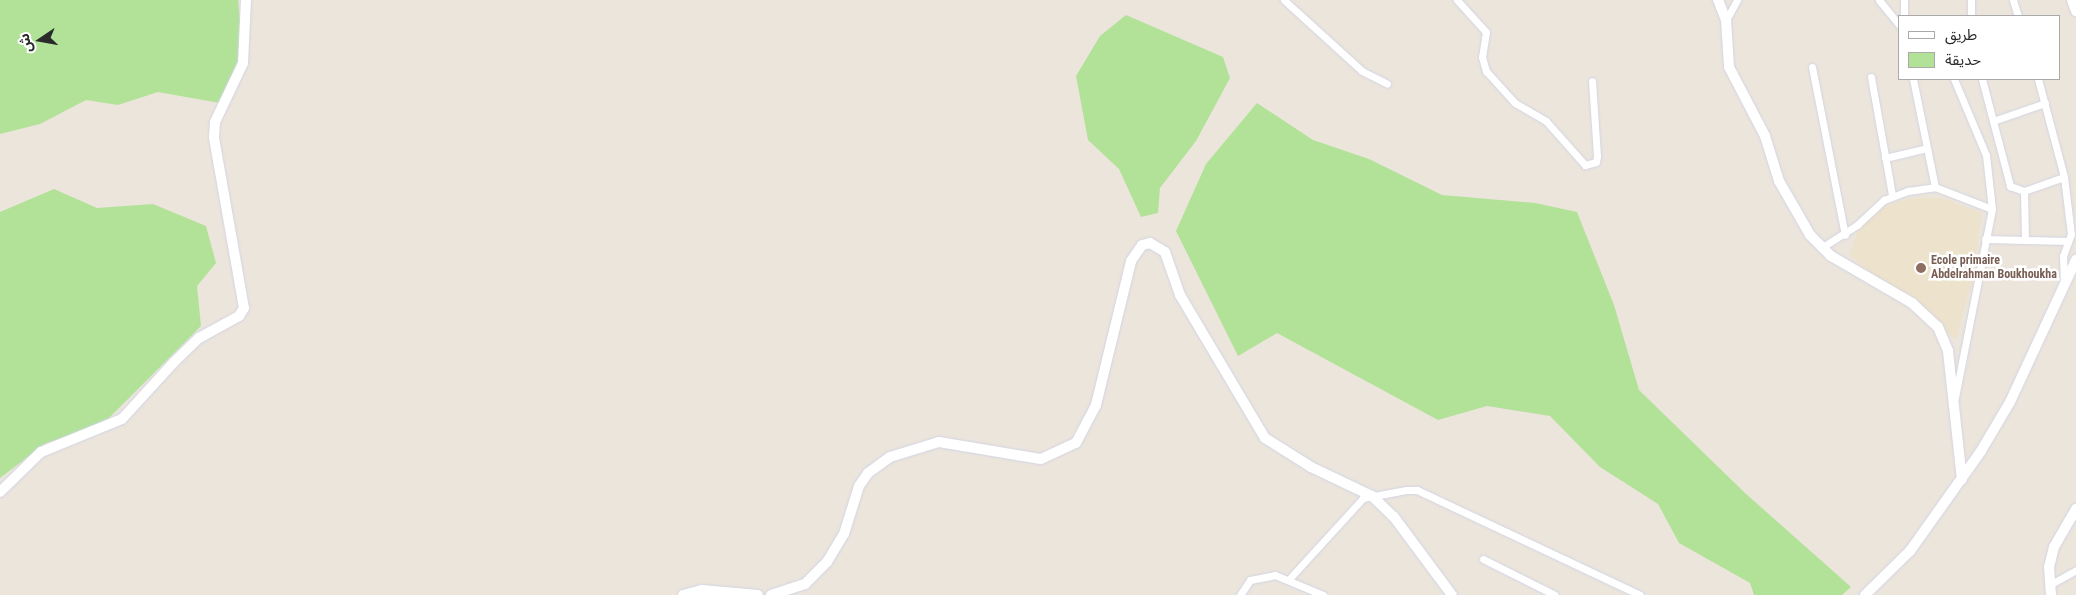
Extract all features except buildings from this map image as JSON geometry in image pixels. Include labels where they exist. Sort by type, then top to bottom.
[{"type":"main road","points":[[0,492],[41,452],[122,419],[174,362],[199,338],[239,316],[244,308],[214,136],[215,122],[243,63],[246,0]]},
{"type":"main road","points":[[1718,0],[1726,20],[1730,67],[1765,136],[1779,181],[1821,248],[1928,315],[1948,351],[1962,479]]},
{"type":"main road","points":[[2072,0],[2076,11]]},
{"type":"main road","points":[[770,595],[805,584],[828,562],[844,534],[859,486],[868,473],[890,457],[939,442],[1041,459],[1076,443],[1096,405],[1131,261],[1142,245],[1150,244],[1165,252],[1180,295],[1265,438],[1311,468],[1372,496],[1394,517],[1452,595]]},
{"type":"main road","points":[[1864,595],[1905,557],[1962,479],[2010,402],[2064,280],[2076,260]]},
{"type":"main road","points":[[2051,595],[2049,567],[2054,547],[2076,509]]},
{"type":"main road","points":[[683,595],[702,590],[758,595]]},
{"type":"street","points":[[1284,0],[1362,71],[1387,84]]},
{"type":"street","points":[[1457,0],[1486,32],[1482,57],[1486,71],[1515,103],[1546,121],[1585,165],[1596,162],[1597,156],[1592,81]]},
{"type":"street","points":[[1726,20],[1737,0]]},
{"type":"street","points":[[1879,0],[1898,24]]},
{"type":"street","points":[[1904,0],[1904,15]]},
{"type":"street","points":[[1971,0],[1971,15]]},
{"type":"street","points":[[2013,0],[2018,15]]},
{"type":"street","points":[[1812,67],[1845,235]]},
{"type":"street","points":[[1871,77],[1892,195]]},
{"type":"street","points":[[1913,80],[1935,187]]},
{"type":"street","points":[[1954,80],[1976,126],[1991,176],[1992,209],[1954,400]]},
{"type":"street","points":[[1982,80],[2006,178],[2014,190],[2024,191],[2064,177]]},
{"type":"street","points":[[2038,80],[2064,177],[2071,234],[2063,256],[2064,280]]},
{"type":"street","points":[[1993,121],[2045,103]]},
{"type":"street","points":[[1885,158],[1927,148]]},
{"type":"street","points":[[1991,176],[2006,178]]},
{"type":"street","points":[[1821,248],[1845,235],[1892,195],[1935,187],[1992,209]]},
{"type":"street","points":[[2024,191],[2025,240]]},
{"type":"street","points":[[1985,239],[2068,241]]},
{"type":"street","points":[[1290,578],[1360,502],[1372,496],[1417,490],[1640,595]]},
{"type":"street","points":[[1483,559],[1555,595]]},
{"type":"street","points":[[2051,584],[2076,570]]},
{"type":"street","points":[[1240,595],[1250,580],[1264,575],[1290,578],[1323,595]]},
{"type":"shaded area","name":"Ecole primaire Abdelrahman Boukhoukha","points":[[1911,198],[1942,198],[1982,213],[1973,279],[1956,340],[1850,256],[1858,230],[1885,206]]},
{"type":"green space","points":[[0,0],[238,0],[243,52],[220,103],[158,92],[118,105],[86,100],[40,124],[0,134]]},
{"type":"green space","points":[[1126,15],[1223,57],[1230,78],[1196,141],[1160,188],[1158,213],[1141,217],[1119,169],[1088,140],[1076,76],[1100,36]]},
{"type":"green space","points":[[1257,103],[1313,140],[1369,159],[1442,195],[1535,203],[1577,212],[1614,305],[1639,390],[1745,493],[1851,587],[1842,595],[1754,595],[1750,583],[1679,543],[1658,504],[1600,467],[1550,416],[1487,406],[1438,420],[1277,333],[1238,356],[1176,231],[1206,164]]},
{"type":"green space","points":[[54,189],[97,208],[153,204],[206,226],[216,263],[197,286],[201,326],[100,427],[46,443],[0,478],[0,212]]},
{"type":"place","name":"Ecole primaire Abdelrahman Boukhoukha","points":[[1921,268]]}]
